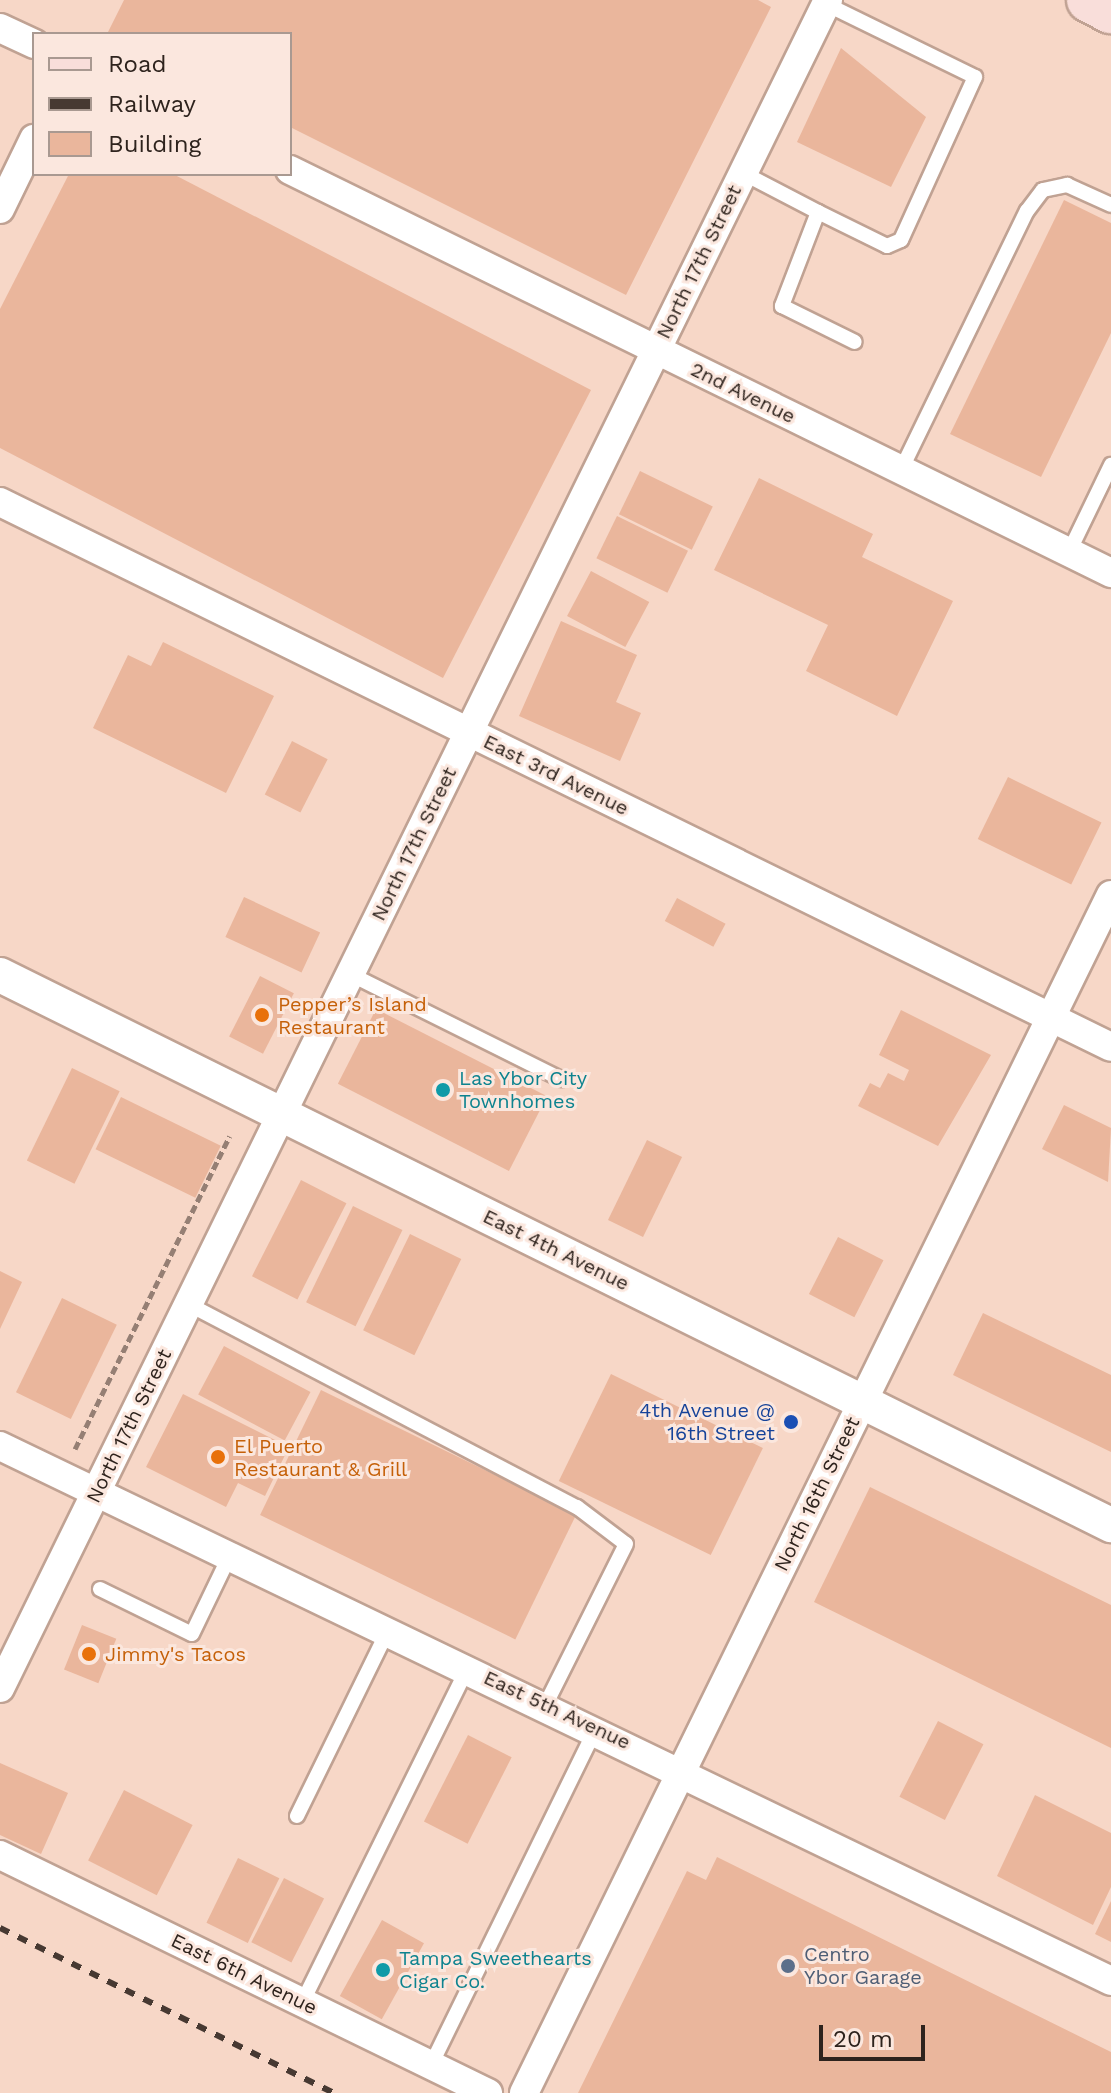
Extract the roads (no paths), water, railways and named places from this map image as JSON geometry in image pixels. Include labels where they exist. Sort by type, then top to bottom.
[{"type":"main road","points":[[1089,0],[1111,11]]},
{"type":"street","name":"North 17th Street","points":[[0,1688],[827,2]]},
{"type":"street","points":[[0,28],[32,43]]},
{"type":"street","points":[[0,209],[32,143]]},
{"type":"street","name":"2nd Avenue","points":[[292,171],[1111,573]]},
{"type":"street","name":"East 3rd Avenue","points":[[0,502],[1111,1047]]},
{"type":"street","name":"North 16th Street","points":[[524,2093],[1111,895]]},
{"type":"street","name":"East 4th Avenue","points":[[0,975],[1111,1525]]},
{"type":"street","name":"East 5th Avenue","points":[[0,1446],[596,1728],[1111,1981]]},
{"type":"street","name":"East 6th Avenue","points":[[0,1855],[488,2093]]},
{"type":"lane","points":[[743,173],[887,246],[901,240],[975,77],[827,2]]},
{"type":"lane","points":[[901,470],[1027,211],[1043,190],[1067,185],[1111,205]]},
{"type":"lane","points":[[818,212],[782,306],[855,342]]},
{"type":"lane","points":[[1069,552],[1111,465]]},
{"type":"lane","points":[[350,974],[561,1079]]},
{"type":"lane","points":[[188,1304],[565,1500],[626,1544],[546,1704]]},
{"type":"lane","points":[[100,1589],[192,1634],[229,1557]]},
{"type":"lane","points":[[297,1816],[388,1630]]},
{"type":"lane","points":[[302,2003],[468,1667]]},
{"type":"lane","points":[[431,2065],[596,1728]]},
{"type":"railway","points":[[0,1928],[334,2093]]},
{"type":"place","name":"Pepper’s Island Restaurant","points":[[262,1015]]},
{"type":"place","name":"Las Ybor City Townhomes","points":[[443,1090]]},
{"type":"place","name":"4th Avenue @ 16th Street","points":[[791,1422]]},
{"type":"place","name":"El Puerto Restaurant & Grill","points":[[218,1457]]},
{"type":"place","name":"Jimmy's Tacos","points":[[89,1654]]},
{"type":"place","name":"Centro Ybor Garage","points":[[788,1966]]},
{"type":"place","name":"Tampa Sweethearts Cigar Co.","points":[[383,1970]]}]
